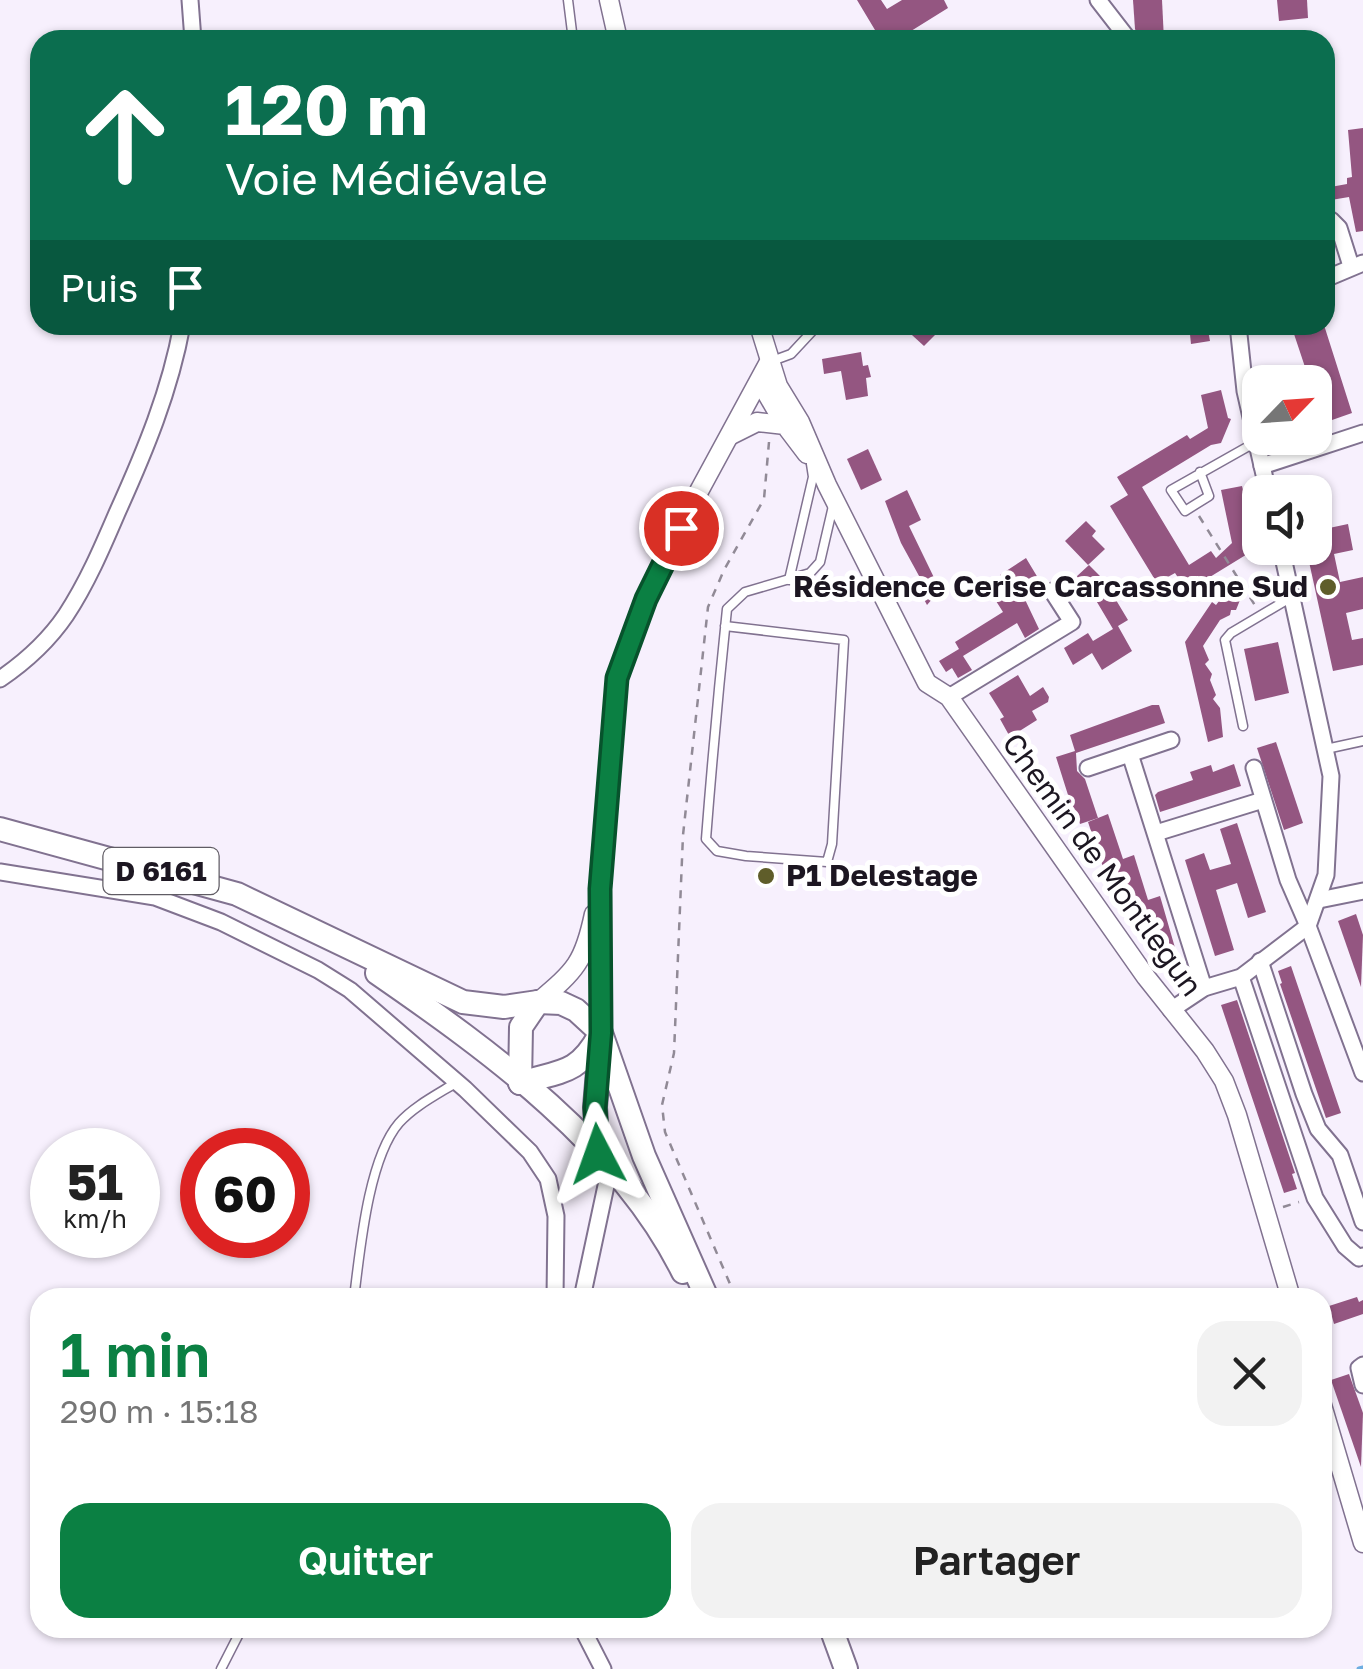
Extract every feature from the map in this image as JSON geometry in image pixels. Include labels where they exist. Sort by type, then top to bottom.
[{"type":"main road","name":"D 6161","points":[[0,829],[238,894],[316,931],[465,1034],[570,1123],[604,1160],[678,1262],[691,1288]]},
{"type":"main road","points":[[316,931],[463,1002],[504,1007],[561,1003],[576,1010],[601,1033],[644,1156],[702,1288]]},
{"type":"main road","points":[[538,1002],[521,1027],[520,1083],[572,1069],[591,1052],[601,1033]]},
{"type":"main road","points":[[601,1033],[595,1108],[604,1160]]},
{"type":"main road","points":[[835,1638],[846,1669]]},
{"type":"street","points":[[190,0],[192,30]]},
{"type":"street","points":[[608,0],[616,30]]},
{"type":"street","points":[[1098,0],[1121,30]]},
{"type":"street","points":[[1335,224],[1357,265]]},
{"type":"street","points":[[0,679],[50,636],[94,565],[148,443],[173,373],[180,335]]},
{"type":"street","name":"Chemin de Montlegun","points":[[762,335],[778,386],[800,422],[927,683],[949,697],[1224,1081],[1288,1288]]},
{"type":"street","points":[[1239,335],[1242,365]]},
{"type":"street","points":[[601,1033],[600,889],[617,678],[646,599],[769,362]]},
{"type":"street","name":"Chemin de Montlegun","points":[[760,382],[778,423],[830,488]]},
{"type":"street","points":[[731,435],[756,422],[778,423]]},
{"type":"street","points":[[1262,466],[1363,433]]},
{"type":"street","points":[[1259,455],[1264,475]]},
{"type":"street","points":[[1171,1010],[1204,988],[1241,977],[1308,926],[1326,875],[1331,776],[1285,565]]},
{"type":"street","points":[[949,697],[1072,622],[1052,591]]},
{"type":"street","points":[[1088,768],[1171,740]]},
{"type":"street","points":[[1130,754],[1204,988]]},
{"type":"street","points":[[1254,768],[1288,880],[1363,1072]]},
{"type":"street","points":[[1156,834],[1263,800]]},
{"type":"street","points":[[0,872],[155,897],[221,922],[350,990],[457,1082],[530,1152],[548,1179],[556,1216],[555,1288]]},
{"type":"street","points":[[538,1002],[562,982],[586,952],[600,889]]},
{"type":"street","points":[[1319,900],[1363,891]]},
{"type":"street","points":[[1260,960],[1304,1094],[1318,1129],[1340,1155],[1363,1222]]},
{"type":"street","points":[[1241,977],[1315,1198],[1346,1246],[1361,1257]]},
{"type":"street","points":[[584,1288],[604,1160]]},
{"type":"street","points":[[1363,1365],[1363,1385]]},
{"type":"street","points":[[1332,1439],[1363,1544]]},
{"type":"street","points":[[587,1638],[603,1669]]},
{"type":"lane","points":[[568,0],[572,30]]},
{"type":"lane","points":[[769,362],[791,354],[809,335]]},
{"type":"lane","points":[[1200,472],[1209,496],[1185,512],[1171,490],[1200,472],[1242,450]]},
{"type":"lane","points":[[789,580],[813,478],[810,459]]},
{"type":"lane","points":[[725,626],[844,640],[832,844],[827,862],[718,851],[706,839],[726,609],[745,592],[810,573],[820,562],[833,512],[830,488]]},
{"type":"lane","points":[[1243,726],[1225,640],[1292,597]]},
{"type":"lane","points":[[1326,748],[1363,741]]},
{"type":"lane","points":[[355,1288],[365,1215],[386,1143],[400,1122],[457,1082]]},
{"type":"lane","points":[[220,1669],[237,1638]]},
{"type":"path","points":[[732,1288],[666,1132],[662,1105],[674,1053],[683,835],[708,607],[764,499],[778,423]]},
{"type":"path","points":[[1193,506],[1261,615]]},
{"type":"path","points":[[1266,1212],[1315,1198]]},
{"type":"building","points":[[857,0],[881,0],[887,9],[902,0],[944,0],[948,8],[913,30],[875,30]]},
{"type":"building","points":[[1133,0],[1162,0],[1164,30],[1135,29]]},
{"type":"building","points":[[1277,0],[1307,0],[1308,18],[1279,21]]},
{"type":"building","points":[[1363,128],[1363,231],[1356,232],[1349,197],[1335,199],[1335,186],[1347,184],[1347,178],[1352,177],[1348,130]]},
{"type":"building","points":[[912,335],[935,335],[924,346]]},
{"type":"building","points":[[1190,335],[1209,335],[1210,341],[1191,344]]},
{"type":"building","points":[[1294,335],[1327,335],[1352,413],[1332,420],[1332,365],[1304,365]]},
{"type":"building","points":[[861,352],[863,366],[868,365],[871,377],[866,378],[868,396],[846,400],[841,371],[824,374],[822,359]]},
{"type":"building","points":[[1221,390],[1231,419],[1221,443],[1211,445],[1142,487],[1189,565],[1211,551],[1216,558],[1232,543],[1221,490],[1242,486],[1242,557],[1187,591],[1175,573],[1157,583],[1110,506],[1128,495],[1117,477],[1187,435],[1190,439],[1208,428],[1201,395]]},
{"type":"building","points":[[868,449],[882,480],[861,490],[847,459]]},
{"type":"building","points":[[907,490],[921,520],[909,526],[940,590],[927,605],[918,588],[924,585],[901,543],[885,501]]},
{"type":"building","points":[[1086,521],[1096,531],[1092,536],[1105,549],[1088,565],[1065,541]]},
{"type":"building","name":"Résidence Cerise Carcassonne Sud","points":[[1348,524],[1353,550],[1334,554],[1340,582],[1363,577],[1363,609],[1346,613],[1352,640],[1363,638],[1363,665],[1333,671],[1310,565],[1332,565],[1332,527]]},
{"type":"building","points":[[1026,558],[1038,578],[1020,589],[1039,629],[1025,638],[1017,623],[963,656],[972,670],[958,678],[952,668],[946,672],[939,661],[959,649],[955,642],[1003,612],[989,590],[1005,579],[1000,575]]},
{"type":"building","points":[[1089,565],[1104,580],[1128,620],[1118,626],[1132,651],[1102,670],[1092,653],[1073,665],[1064,648],[1088,633],[1093,641],[1113,629],[1091,592],[1076,577]]},
{"type":"building","points":[[1231,593],[1240,600],[1236,610],[1220,620],[1203,646],[1216,695],[1213,699],[1220,708],[1223,737],[1208,742],[1185,642],[1212,602],[1216,605]]},
{"type":"building","points":[[1278,642],[1289,693],[1255,701],[1244,649]]},
{"type":"building","points":[[1018,675],[1030,696],[1043,687],[1049,697],[1048,702],[1032,711],[1037,720],[1010,737],[1000,719],[1004,717],[989,693]]},
{"type":"building","points":[[1159,705],[1165,723],[1076,753],[1077,771],[1085,779],[1098,818],[1080,824],[1056,757],[1075,751],[1070,735]]},
{"type":"building","points":[[1276,742],[1303,823],[1284,830],[1257,748]]},
{"type":"building","points":[[1234,764],[1241,786],[1160,812],[1155,795],[1158,792],[1193,780],[1190,772],[1211,765],[1213,772]]},
{"type":"building","points":[[1108,814],[1123,859],[1134,855],[1148,900],[1160,896],[1180,965],[1160,972],[1140,903],[1130,907],[1120,884],[1110,888],[1088,822]]},
{"type":"building","points":[[1237,823],[1266,912],[1248,918],[1237,883],[1216,890],[1234,950],[1215,956],[1185,860],[1204,853],[1210,870],[1231,864],[1220,829]]},
{"type":"building","points":[[1356,914],[1363,935],[1361,987],[1338,921]]},
{"type":"building","points":[[1291,966],[1341,1113],[1326,1118],[1280,984],[1278,971]]},
{"type":"building","points":[[1237,1000],[1295,1173],[1292,1174],[1297,1189],[1284,1193],[1221,1005]]},
{"type":"building","points":[[1357,1297],[1359,1302],[1363,1300],[1363,1314],[1334,1324],[1332,1305]]},
{"type":"building","points":[[1349,1374],[1363,1413],[1361,1467],[1332,1383]]},
{"type":"waterway","points":[[1359,1669],[1363,1668]]},
{"type":"place","name":"Résidence Cerise Carcassonne Sud","points":[[1328,587]]},
{"type":"place","name":"P1 Delestage","points":[[766,876]]},
{"type":"route","points":[[598,1154],[595,1108],[601,1033],[600,889],[617,678],[646,599],[681,528]]}]
